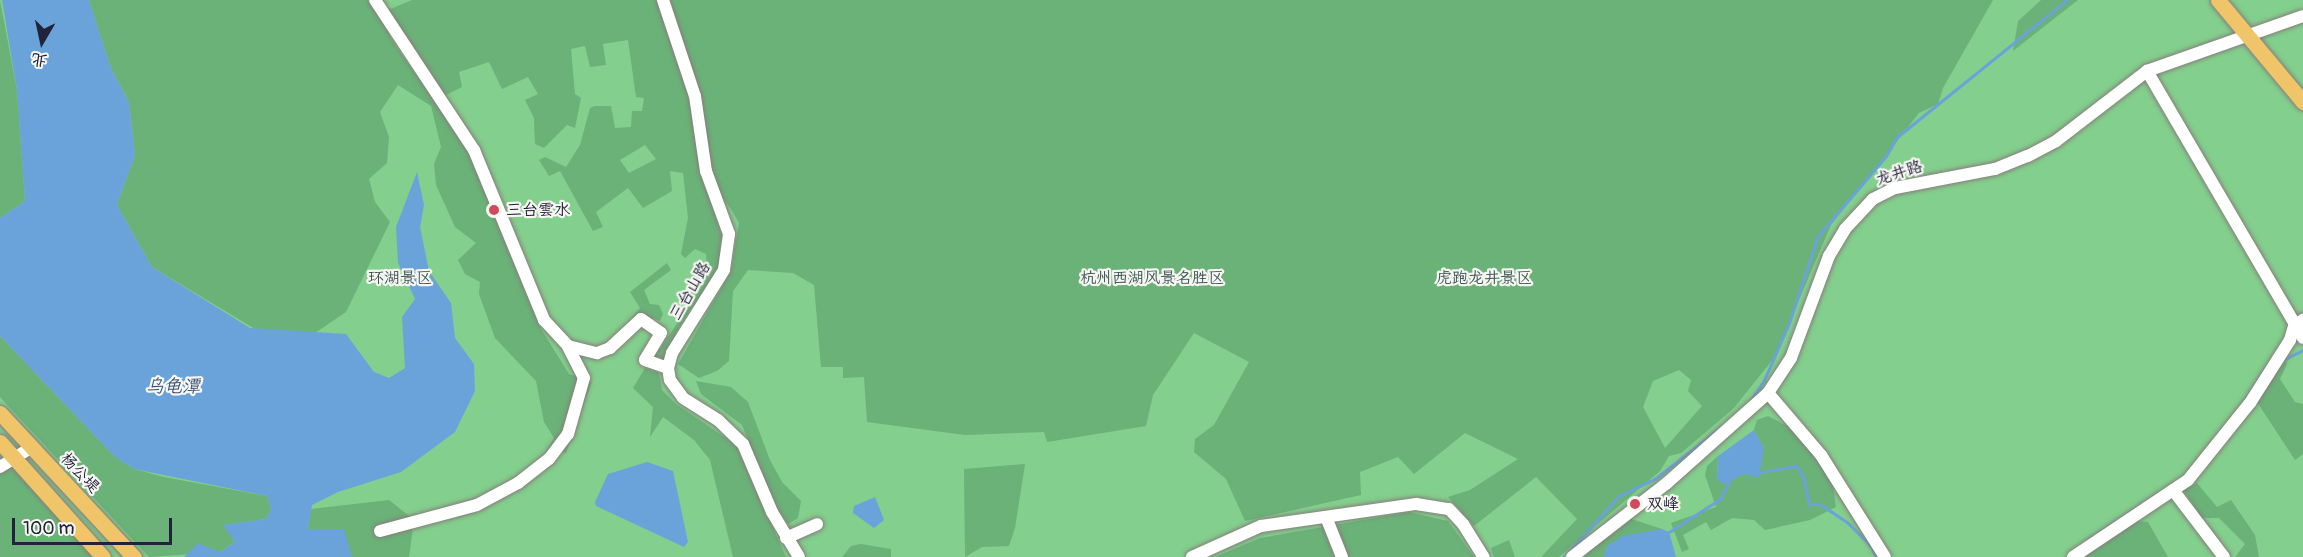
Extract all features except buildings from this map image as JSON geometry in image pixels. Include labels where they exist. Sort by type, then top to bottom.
[{"type":"main road","points":[[2218,0],[2246,37],[2303,102]]},
{"type":"main road","name":"杨公堤","points":[[0,413],[134,557]]},
{"type":"main road","points":[[0,442],[103,557]]},
{"type":"street","points":[[375,0],[474,150],[544,320],[568,346],[584,378],[568,434],[549,459],[518,483],[477,504],[380,531]]},
{"type":"street","name":"三台山路","points":[[663,0],[694,96],[706,171],[729,234],[724,270],[672,353],[668,368]]},
{"type":"street","name":"龙井路","points":[[1577,555],[1667,483],[1768,393],[1791,358],[1829,256],[1845,229],[1873,199],[1895,188],[1995,169],[2028,156],[2056,141],[2147,71],[2303,16]]},
{"type":"street","points":[[2147,71],[2298,323],[2303,338]]},
{"type":"street","points":[[568,346],[582,352],[610,348],[641,319],[661,333],[645,360],[668,368],[670,380],[683,398],[718,420],[743,444],[786,538],[799,557]]},
{"type":"street","points":[[2073,557],[2188,480],[2216,450],[2276,363],[2298,323]]},
{"type":"street","points":[[1768,393],[1821,455],[1885,557]]},
{"type":"street","points":[[0,467],[32,447]]},
{"type":"street","points":[[2173,490],[2224,557]]},
{"type":"street","points":[[1192,557],[1262,526],[1399,504],[1449,509],[1464,524],[1484,557]]},
{"type":"street","points":[[1326,517],[1342,557]]},
{"type":"street","points":[[786,538],[817,524]]},
{"type":"green space","name":"虎跑龙井景区","points":[[0,0],[2303,0],[2303,557],[0,557]]},
{"type":"green space","points":[[0,0],[17,90],[25,201],[0,218]]},
{"type":"green space","points":[[89,0],[369,0],[396,46],[469,151],[541,329],[569,374],[592,382],[566,453],[547,450],[554,438],[544,422],[536,381],[495,338],[479,294],[480,282],[465,274],[458,260],[476,243],[455,227],[436,185],[434,164],[441,147],[431,106],[398,85],[380,112],[389,137],[387,163],[369,179],[375,202],[390,222],[346,312],[315,333],[255,329],[152,267],[117,205],[135,155],[129,102],[111,68]]},
{"type":"green space","name":"杭州西湖风景名胜区","points":[[412,0],[1993,0],[1943,88],[1938,104],[1919,113],[1831,225],[1774,358],[1733,409],[1681,453],[1669,456],[1660,471],[1559,557],[1541,557],[1577,519],[1536,477],[1474,526],[1448,497],[1470,490],[1518,459],[1465,433],[1414,474],[1398,457],[1360,472],[1361,495],[1245,521],[1226,479],[1194,452],[1195,439],[1214,425],[1249,362],[1194,333],[1153,395],[1146,426],[1047,442],[1044,432],[965,435],[867,422],[864,377],[843,378],[843,367],[821,367],[814,285],[793,273],[748,270],[733,291],[729,361],[717,371],[699,378],[678,364],[731,271],[739,223],[731,209],[702,171],[724,243],[718,268],[678,329],[664,360],[655,356],[705,282],[707,268],[706,254],[695,249],[685,258],[681,254],[688,218],[683,173],[670,171],[672,191],[643,208],[628,188],[596,212],[603,227],[593,231],[560,171],[549,176],[539,160],[545,157],[566,167],[580,145],[590,108],[595,106],[611,106],[615,128],[631,127],[632,111],[642,111],[644,98],[636,97],[628,40],[603,44],[606,65],[590,67],[585,46],[571,49],[575,94],[581,98],[575,128],[567,125],[544,148],[535,144],[534,118],[525,100],[538,94],[528,77],[502,89],[489,62],[459,72],[462,87],[444,96],[388,10]],"holes":[[[645,145],[656,159],[629,173],[620,160]],[[1679,370],[1691,380],[1688,391],[1702,406],[1665,448],[1643,407],[1653,381]]]},
{"type":"green space","points":[[2041,0],[2078,0],[2013,51],[2018,21]]},
{"type":"green space","points":[[667,263],[671,270],[644,290],[650,304],[659,305],[663,314],[660,321],[644,315],[632,318],[640,308],[630,292]]},
{"type":"green space","points":[[0,336],[115,457],[134,469],[164,477],[267,496],[271,509],[266,519],[224,525],[235,542],[220,552],[149,557],[0,397]]},
{"type":"green space","points":[[2286,355],[2287,364],[2280,379],[2295,402],[2303,404],[2303,454],[2295,460],[2257,402]]},
{"type":"green space","points":[[645,368],[659,373],[662,390],[676,404],[736,445],[786,557],[733,557],[710,460],[694,440],[663,417],[650,437],[653,407],[633,388]]},
{"type":"green space","points":[[696,381],[731,387],[748,402],[770,460],[782,482],[801,501],[798,518],[788,524],[775,506],[742,425],[701,394]]},
{"type":"green space","points":[[1768,416],[1791,428],[1824,468],[1833,486],[1836,507],[1810,520],[1765,530],[1754,520],[1732,518],[1711,530],[1706,522],[1683,535],[1689,549],[1682,552],[1671,523],[1716,507],[1705,475],[1707,466],[1718,456],[1717,480],[1745,474],[1764,448],[1754,430],[1757,420]]},
{"type":"green space","points":[[13,463],[97,557],[0,557],[0,469]]},
{"type":"green space","points":[[1025,464],[1015,528],[1009,546],[982,547],[965,557],[964,469]]},
{"type":"green space","points":[[2197,483],[2217,507],[2231,500],[2255,535],[2259,557],[2235,557],[2245,544],[2219,518],[2201,518],[2184,490]]},
{"type":"green space","points":[[389,500],[414,520],[409,557],[351,557],[308,530],[311,509]]},
{"type":"green space","points":[[1409,512],[1448,521],[1474,557],[1215,557],[1260,538]]},
{"type":"green space","points":[[1628,518],[1662,529],[1604,557],[1584,557],[1587,550]]},
{"type":"green space","points":[[2133,521],[2148,522],[2168,557],[2082,557]]},
{"type":"green space","points":[[1509,540],[1515,557],[1494,557],[1491,548]]},
{"type":"green space","points":[[861,544],[891,549],[891,557],[842,557],[851,546]]},
{"type":"water","name":"乌龟潭","points":[[2,0],[89,0],[111,68],[129,102],[135,155],[117,205],[152,267],[250,328],[346,334],[374,372],[389,378],[405,368],[402,317],[415,299],[398,263],[396,227],[417,172],[424,205],[420,227],[429,271],[451,303],[455,338],[474,364],[475,391],[455,432],[401,472],[338,492],[312,505],[308,529],[344,529],[352,557],[184,557],[198,543],[220,552],[235,542],[223,525],[266,519],[271,509],[267,496],[134,469],[115,457],[0,336],[0,218],[25,201],[17,90]]},
{"type":"water","points":[[1754,430],[1764,448],[1759,478],[1744,474],[1724,484],[1717,480],[1718,456]]},
{"type":"water","points":[[647,462],[673,471],[688,542],[684,547],[596,506],[595,502],[608,474]]},
{"type":"water","points":[[875,497],[884,520],[874,528],[853,513],[854,506]]},
{"type":"water","points":[[1662,529],[1669,532],[1676,557],[1604,557],[1607,546],[1623,536]]},
{"type":"waterway","points":[[1750,401],[1764,380],[1789,323],[1818,236],[1886,156],[1897,137],[2067,0]]},
{"type":"waterway","points":[[2283,360],[2303,350]]},
{"type":"waterway","points":[[2242,404],[2266,367]]},
{"type":"waterway","points":[[1564,557],[1619,496],[1656,478],[1722,426]]},
{"type":"waterway","points":[[1761,472],[1796,466],[1803,476],[1809,504],[1820,504],[1848,523],[1870,545],[1876,557]]},
{"type":"waterway","points":[[1669,532],[1720,499],[1730,480]]},
{"type":"waterway","points":[[2089,539],[2158,493]]},
{"type":"place","name":"三台雲水","points":[[494,210]]},
{"type":"place","name":"双峰","points":[[1635,504]]},
{"type":"park label","name":"环湖景区","points":[[400,278]]}]
